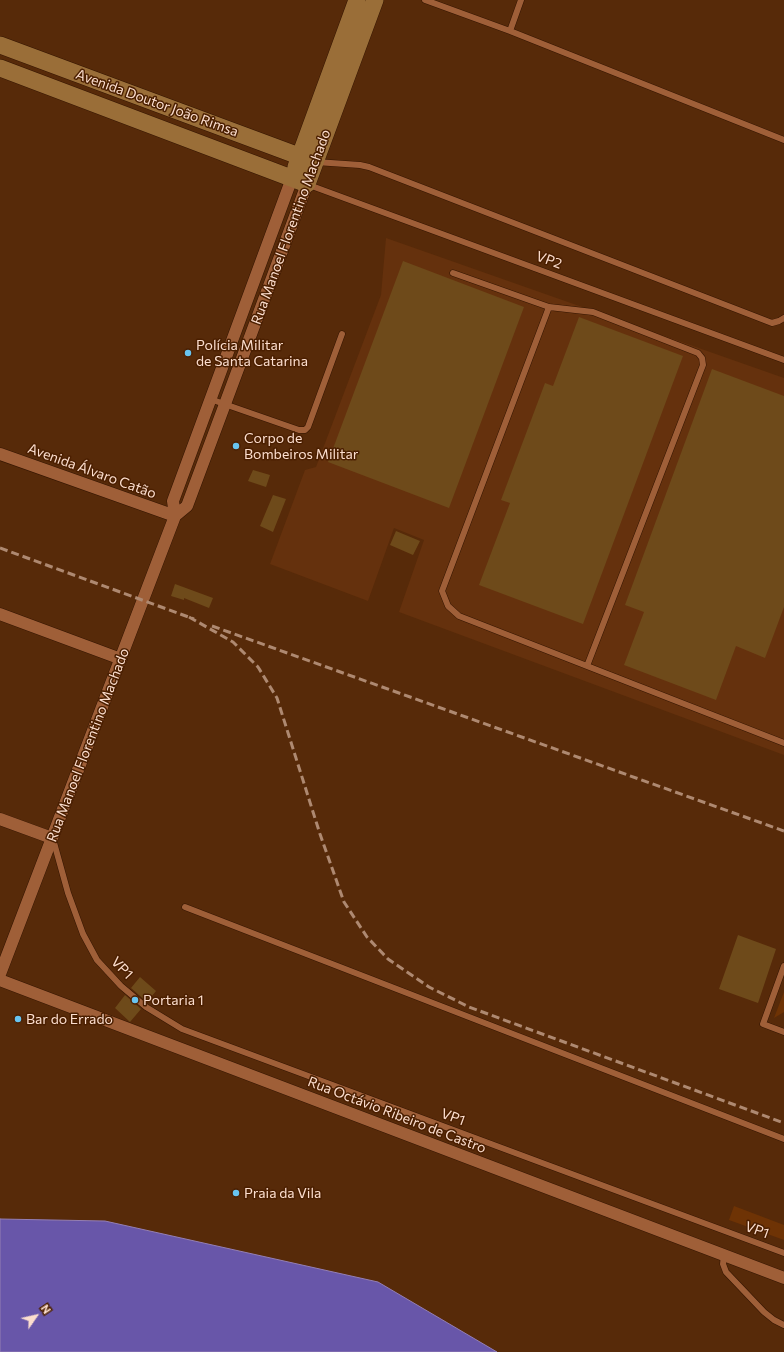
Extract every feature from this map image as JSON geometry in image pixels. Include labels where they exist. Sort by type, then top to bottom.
[{"type":"street","name":"Rua Manoel Florentino Machado","points":[[0,974],[175,516],[187,506],[225,404],[243,355],[358,0]]},
{"type":"street","name":"Rua Manoel Florentino Machado","points":[[307,159],[375,0]]},
{"type":"street","name":"Avenida Doutor João Rimsa","points":[[0,45],[307,159]]},
{"type":"street","name":"Avenida Doutor João Rimsa","points":[[0,68],[299,181]]},
{"type":"street","points":[[129,118],[137,95]]},
{"type":"street","name":"Rua Manoel Florentino Machado","points":[[175,516],[172,501],[228,349],[299,181]]},
{"type":"street","name":"Avenida Álvaro Catão","points":[[0,454],[175,516]]},
{"type":"street","points":[[0,614],[121,658]]},
{"type":"street","points":[[0,819],[52,838]]},
{"type":"street","name":"Rua Octávio Ribeiro de Castro","points":[[0,980],[784,1278]]},
{"type":"lane","points":[[425,0],[510,31],[784,140]]},
{"type":"lane","points":[[510,31],[522,0]]},
{"type":"lane","points":[[307,159],[369,167],[772,323],[784,318]]},
{"type":"lane","name":"VP2","points":[[299,181],[784,360]]},
{"type":"lane","points":[[453,273],[549,307],[593,312],[698,353],[702,358],[703,365],[587,666]]},
{"type":"lane","points":[[549,307],[442,591],[448,606],[459,616],[784,743]]},
{"type":"lane","points":[[210,399],[299,430],[305,430],[308,427],[342,334]]},
{"type":"lane","points":[[228,349],[243,355]]},
{"type":"lane","name":"VP1","points":[[52,838],[68,893],[83,934],[97,960],[121,986],[146,1007],[182,1029],[784,1253]]},
{"type":"lane","points":[[185,907],[784,1139]]},
{"type":"lane","points":[[784,966],[763,1024],[784,1032]]},
{"type":"lane","points":[[724,1255],[723,1264],[726,1272],[764,1312],[774,1320],[784,1325]]},
{"type":"shaded area","points":[[386,238],[784,378],[784,755],[399,612],[424,540],[394,528],[368,601],[270,564],[305,470],[316,467],[381,295]]},
{"type":"shaded area","points":[[784,992],[784,1012],[774,1018]]},
{"type":"shaded area","points":[[734,1206],[784,1225],[784,1240],[729,1220]]},
{"type":"shaded area","points":[[0,1219],[105,1221],[378,1282],[497,1352],[0,1352]]},
{"type":"building","points":[[403,261],[524,307],[449,508],[328,462]]},
{"type":"building","points":[[579,317],[683,356],[583,624],[479,585],[510,503],[501,500],[545,383],[553,386]]},
{"type":"building","points":[[712,369],[784,396],[784,607],[765,658],[736,646],[716,700],[624,665],[644,612],[625,605]]},
{"type":"building","points":[[253,470],[270,475],[266,487],[248,481]]},
{"type":"building","points":[[273,495],[286,499],[273,532],[260,526]]},
{"type":"building","points":[[396,531],[420,541],[413,555],[390,545]]},
{"type":"building","points":[[175,584],[213,598],[209,608],[184,598],[184,600],[171,596]]},
{"type":"building","points":[[738,935],[776,949],[758,1003],[719,989]]},
{"type":"building","points":[[140,977],[156,991],[147,1002],[131,988]]},
{"type":"building","points":[[125,995],[141,1009],[130,1022],[115,1008]]},
{"type":"railway","points":[[0,548],[194,619]]},
{"type":"railway","points":[[189,617],[233,642],[258,667],[277,698],[320,834],[344,902],[367,937],[388,959],[429,987],[469,1007],[784,1123]]},
{"type":"railway","points":[[212,626],[784,831]]},
{"type":"place","name":"Polícia Militar de Santa Catarina","points":[[188,353]]},
{"type":"place","name":"Corpo de Bombeiros Militar","points":[[236,446]]},
{"type":"place","name":"Portaria 1","points":[[135,1000]]},
{"type":"place","name":"Bar do Errado","points":[[18,1019]]},
{"type":"place","name":"Praia da Vila","points":[[236,1193]]}]
